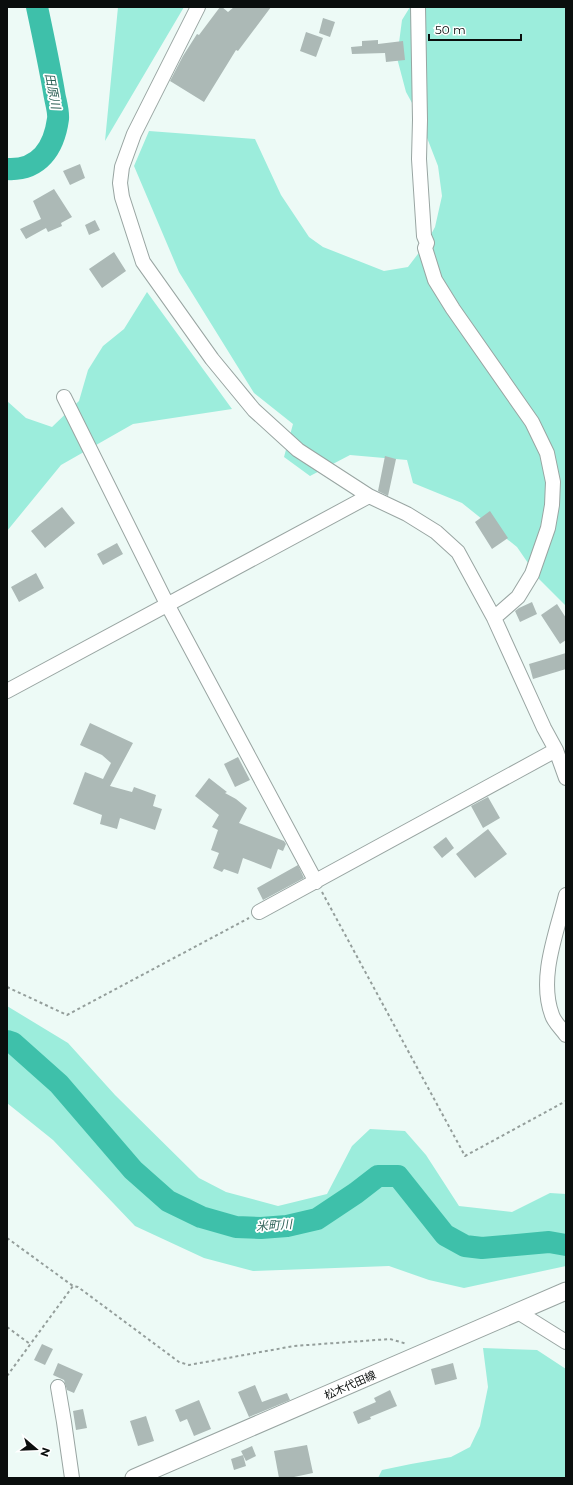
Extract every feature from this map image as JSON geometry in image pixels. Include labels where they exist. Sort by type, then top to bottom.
[{"type":"main road","name":"松木代田線","points":[[134,1478],[566,1291]]},
{"type":"street","points":[[198,7],[134,134],[122,168],[120,183],[122,197],[143,262],[212,359],[254,410],[298,450],[369,496],[407,514],[436,532],[458,552],[494,618],[544,728],[556,750],[566,778]]},
{"type":"street","points":[[418,7],[420,120],[419,159],[424,236],[427,243],[425,248],[435,280],[449,303],[532,422],[547,454],[553,482],[552,505],[548,528],[532,574],[518,597],[494,618]]},
{"type":"street","points":[[64,397],[168,604],[316,882]]},
{"type":"street","points":[[7,691],[369,496]]},
{"type":"street","points":[[259,912],[556,750]]},
{"type":"street","points":[[566,895],[551,951],[546,990],[552,1016],[566,1035]]},
{"type":"street","points":[[518,1312],[566,1342]]},
{"type":"street","points":[[58,1387],[72,1478]]},
{"type":"path","points":[[316,882],[465,1156],[566,1101]]},
{"type":"path","points":[[7,987],[67,1015],[259,912]]},
{"type":"path","points":[[7,1238],[73,1286],[78,1287],[179,1362],[189,1365],[294,1346],[390,1340],[430,1350]]},
{"type":"path","points":[[7,1376],[73,1286]]},
{"type":"path","points":[[7,1327],[30,1344]]},
{"type":"green space","points":[[118,7],[184,7],[105,141]]},
{"type":"green space","points":[[410,7],[566,7],[566,606],[539,579],[517,547],[462,503],[413,483],[407,460],[350,455],[310,476],[284,457],[293,424],[254,393],[179,272],[134,166],[149,131],[255,139],[281,195],[309,237],[323,247],[384,271],[408,267],[427,242],[435,227],[442,196],[438,166],[417,112],[406,92],[397,58],[402,20]]},
{"type":"green space","points":[[147,292],[232,409],[133,424],[61,465],[7,531],[7,401],[26,418],[52,427],[79,401],[88,370],[103,346],[124,329]]},
{"type":"green space","points":[[7,1006],[68,1043],[115,1095],[199,1178],[226,1192],[278,1206],[327,1194],[352,1146],[370,1129],[405,1131],[426,1155],[459,1206],[512,1212],[550,1193],[566,1194],[566,1266],[464,1288],[429,1280],[389,1266],[253,1271],[204,1258],[135,1226],[53,1140],[7,1103]]},
{"type":"green space","points":[[483,1348],[537,1350],[566,1369],[566,1478],[378,1478],[382,1470],[451,1457],[470,1447],[480,1426],[488,1387]]},
{"type":"building","points":[[220,7],[228,12],[234,7],[271,7],[238,51],[236,50],[204,102],[170,81],[197,34],[199,35]]},
{"type":"building","points":[[323,18],[335,22],[330,37],[319,33]]},
{"type":"building","points":[[306,32],[323,38],[316,57],[300,51]]},
{"type":"building","points":[[378,40],[378,44],[403,41],[405,60],[386,62],[385,53],[352,54],[351,47],[362,46],[362,41]]},
{"type":"building","points":[[80,164],[85,178],[70,185],[63,171]]},
{"type":"building","points":[[54,189],[72,217],[61,223],[62,226],[48,232],[46,228],[26,239],[20,229],[41,219],[33,201]]},
{"type":"building","points":[[95,220],[100,230],[89,235],[85,225]]},
{"type":"building","points":[[114,252],[126,271],[102,288],[89,269]]},
{"type":"building","points":[[385,456],[396,459],[388,496],[378,491]]},
{"type":"building","points":[[62,507],[75,523],[45,548],[31,531]]},
{"type":"building","points":[[490,511],[508,538],[492,549],[475,522]]},
{"type":"building","points":[[117,543],[123,554],[103,565],[97,554]]},
{"type":"building","points":[[36,573],[44,588],[19,602],[11,587]]},
{"type":"building","points":[[532,602],[537,614],[520,622],[515,611]]},
{"type":"building","points":[[557,604],[566,618],[566,640],[560,644],[541,615]]},
{"type":"building","points":[[566,653],[566,669],[533,679],[529,664]]},
{"type":"building","points":[[90,723],[133,743],[110,786],[132,792],[134,787],[156,795],[153,806],[162,809],[155,830],[120,818],[117,829],[100,824],[102,815],[73,804],[85,772],[103,779],[111,763],[102,755],[80,745]]},
{"type":"building","points":[[238,757],[250,780],[235,787],[224,764]]},
{"type":"building","points":[[209,778],[227,792],[225,793],[236,799],[247,808],[239,823],[284,841],[286,844],[283,851],[278,849],[271,869],[243,858],[238,874],[224,869],[222,872],[213,868],[219,853],[211,850],[218,830],[212,827],[219,815],[195,796]]},
{"type":"building","points":[[488,797],[500,818],[483,828],[471,806]]},
{"type":"building","points":[[488,829],[507,854],[475,878],[456,854]]},
{"type":"building","points":[[446,837],[454,848],[442,858],[433,847]]},
{"type":"building","points":[[298,865],[304,878],[263,900],[257,888]]},
{"type":"building","points":[[42,1344],[53,1349],[45,1365],[34,1360]]},
{"type":"building","points":[[58,1363],[83,1374],[74,1393],[67,1390],[64,1380],[53,1375]]},
{"type":"building","points":[[453,1363],[457,1379],[435,1385],[431,1369]]},
{"type":"building","points":[[255,1385],[262,1402],[287,1393],[290,1400],[249,1417],[238,1392]]},
{"type":"building","points":[[390,1390],[397,1406],[370,1417],[371,1419],[358,1424],[353,1412],[376,1402],[374,1398]]},
{"type":"building","points":[[199,1400],[211,1429],[194,1436],[187,1419],[180,1422],[175,1410]]},
{"type":"building","points":[[83,1409],[87,1428],[76,1430],[73,1411]]},
{"type":"building","points":[[146,1416],[154,1441],[138,1446],[130,1421]]},
{"type":"building","points":[[307,1445],[313,1473],[294,1478],[279,1478],[274,1451]]},
{"type":"building","points":[[252,1446],[256,1456],[246,1461],[241,1451]]},
{"type":"building","points":[[243,1455],[246,1466],[234,1470],[231,1459]]},
{"type":"waterway","name":"田原川","points":[[7,169],[18,169],[36,162],[49,148],[56,130],[58,119],[57,109],[37,7]]},
{"type":"waterway","name":"米町川","points":[[7,1041],[13,1043],[59,1084],[133,1170],[168,1201],[201,1217],[236,1227],[261,1228],[287,1226],[317,1219],[356,1193],[378,1176],[398,1176],[445,1235],[465,1246],[482,1248],[549,1242],[566,1245]]}]
